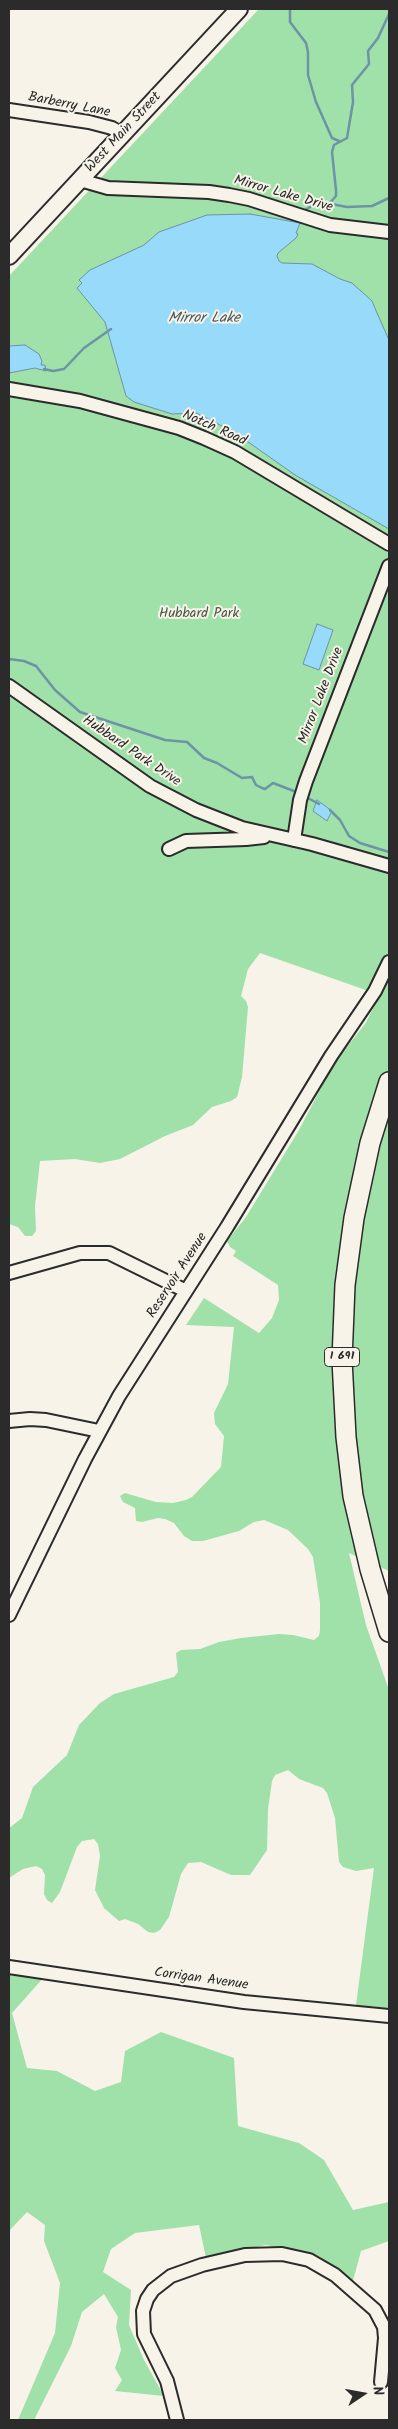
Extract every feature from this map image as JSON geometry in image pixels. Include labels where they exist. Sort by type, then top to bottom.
[{"type":"highway","name":"I 691","points":[[389,1082],[370,1143],[357,1199],[347,1269],[342,1345],[343,1408],[351,1482],[366,1553],[389,1632]]},
{"type":"main road","name":"West Main Street","points":[[9,256],[239,9]]},
{"type":"street","name":"Barberry Lane","points":[[9,110],[89,122],[112,128],[122,134]]},
{"type":"street","name":"Mirror Lake Drive","points":[[80,180],[108,188],[208,192],[229,195],[249,199],[330,224],[389,232]]},
{"type":"street","name":"Notch Road","points":[[9,389],[80,401],[179,428],[204,438],[235,452],[389,544]]},
{"type":"street","name":"Mirror Lake Drive","points":[[294,840],[300,800],[306,781],[389,566]]},
{"type":"street","name":"Hubbard Park Drive","points":[[9,686],[130,772],[173,799],[220,820],[389,866]]},
{"type":"street","points":[[169,849],[186,841],[246,840],[272,835]]},
{"type":"street","name":"Reservoir Avenue","points":[[9,1615],[99,1431],[134,1370],[186,1291],[331,1056],[375,991],[389,962]]},
{"type":"street","points":[[9,1273],[80,1253],[109,1253],[186,1291]]},
{"type":"street","points":[[9,1421],[46,1420],[99,1431]]},
{"type":"street","name":"Corrigan Avenue","points":[[9,1966],[237,2001],[389,2016]]},
{"type":"street","points":[[177,2420],[167,2381],[144,2334],[143,2311],[147,2300],[156,2286],[171,2276],[202,2265],[245,2255],[282,2254],[309,2260],[335,2276],[375,2310],[381,2318],[385,2338],[381,2382]]},
{"type":"green space","name":"Hubbard Park","points":[[259,9],[389,9],[389,1571],[349,1553],[366,1625],[389,1690],[389,2008],[356,2005],[374,1868],[356,1871],[343,1867],[339,1862],[335,1818],[327,1793],[323,1788],[299,1779],[288,1770],[275,1775],[272,1781],[268,1809],[267,1850],[250,1875],[231,1875],[201,1862],[188,1863],[181,1874],[169,1917],[160,1930],[154,1933],[148,1932],[138,1924],[125,1919],[119,1921],[104,1908],[95,1890],[100,1856],[98,1844],[94,1839],[82,1841],[77,1847],[60,1892],[52,1903],[47,1900],[44,1894],[45,1875],[42,1869],[36,1866],[23,1869],[9,1878],[9,1828],[22,1818],[33,1787],[67,1755],[79,1725],[100,1703],[114,1694],[174,1677],[178,1672],[176,1653],[181,1650],[200,1649],[219,1642],[241,1638],[279,1634],[314,1640],[319,1636],[320,1630],[320,1603],[313,1557],[308,1549],[288,1530],[264,1520],[254,1522],[239,1531],[203,1541],[192,1541],[184,1536],[174,1523],[165,1519],[136,1521],[135,1508],[123,1502],[120,1496],[125,1493],[156,1502],[173,1503],[186,1500],[192,1497],[221,1467],[224,1436],[215,1424],[214,1413],[228,1384],[234,1327],[186,1325],[204,1298],[259,1333],[272,1318],[279,1300],[278,1285],[233,1256],[236,1251],[230,1247],[227,1241],[246,1217],[299,1130],[334,1063],[365,1024],[380,995],[260,953],[248,969],[241,996],[246,1001],[248,1007],[242,1077],[237,1097],[212,1107],[193,1125],[165,1136],[120,1159],[100,1163],[75,1159],[40,1161],[35,1206],[36,1231],[32,1236],[25,1236],[18,1227],[9,1224],[9,276]]},
{"type":"green space","points":[[9,1972],[45,1976],[12,2013],[27,2068],[57,2071],[95,2091],[121,2082],[125,2051],[161,2032],[234,2058],[238,2126],[299,2143],[324,2160],[353,2210],[389,2202],[389,2241],[361,2251],[351,2288],[320,2257],[266,2245],[206,2258],[199,2225],[135,2233],[111,2249],[103,2272],[131,2290],[129,2325],[144,2360],[164,2396],[115,2391],[122,2380],[115,2368],[121,2350],[116,2327],[118,2317],[104,2294],[82,2312],[71,2346],[34,2420],[18,2420],[55,2333],[60,2283],[44,2241],[45,2225],[27,2212],[9,2231]]},
{"type":"water","name":"Mirror Lake","points":[[250,214],[300,223],[296,238],[278,253],[279,261],[282,263],[312,264],[340,279],[352,283],[372,301],[389,340],[389,529],[295,475],[234,432],[196,413],[172,414],[134,402],[126,396],[105,322],[77,288],[82,283],[79,280],[90,270],[144,245],[159,232],[207,215]]},
{"type":"water","points":[[25,345],[39,354],[42,361],[41,365],[45,365],[46,371],[35,368],[9,373],[9,346]]},
{"type":"water","points":[[317,624],[333,630],[319,670],[303,664]]},
{"type":"water","points":[[317,800],[332,811],[327,821],[313,811]]},
{"type":"waterway","points":[[290,9],[290,22],[306,43],[308,75],[316,102],[332,138],[339,141]]},
{"type":"waterway","points":[[329,204],[336,196],[332,152],[334,145],[347,138],[353,102],[352,85],[369,64],[368,51],[378,38],[389,14]]},
{"type":"waterway","points":[[305,210],[312,206],[326,203],[347,207],[372,206],[389,198]]},
{"type":"waterway","points":[[44,369],[53,371],[64,369],[84,348],[111,329]]},
{"type":"waterway","points":[[9,659],[24,661],[36,666],[55,690],[80,712],[165,740],[187,742],[204,758],[217,763],[242,778],[252,777],[256,785],[262,788],[265,789],[273,783],[299,793]]},
{"type":"waterway","points":[[306,797],[319,804]]},
{"type":"waterway","points":[[330,810],[340,820],[349,836],[360,843],[389,852]]}]
